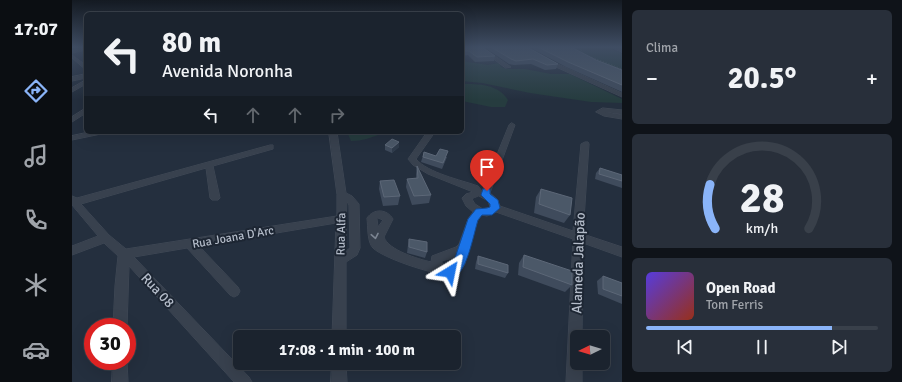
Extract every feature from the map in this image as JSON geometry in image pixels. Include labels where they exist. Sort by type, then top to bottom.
[{"type":"street","points":[[556,65],[581,78],[622,95]]},
{"type":"street","points":[[72,79],[84,76]]},
{"type":"street","points":[[72,90],[84,83]]},
{"type":"street","points":[[622,112],[603,110],[599,112],[606,115],[622,117]]},
{"type":"street","points":[[72,120],[84,112]]},
{"type":"street","points":[[482,194],[512,125]]},
{"type":"street","points":[[72,138],[89,134]]},
{"type":"street","name":"Rua Alfa","points":[[333,134],[342,195],[339,330]]},
{"type":"street","points":[[430,134],[412,159],[413,163],[423,169],[475,188],[495,202],[495,208]]},
{"type":"street","name":"Alameda Jalapão","points":[[574,382],[578,237],[585,144]]},
{"type":"street","points":[[74,201],[270,148]]},
{"type":"street","points":[[209,164],[215,198]]},
{"type":"street","points":[[482,194],[471,194],[467,198],[467,201],[471,207],[479,211],[489,212],[495,208]]},
{"type":"street","points":[[340,260],[353,252],[355,248],[354,204],[349,198],[342,195]]},
{"type":"street","name":"Rua 08","points":[[74,201],[105,238],[124,254],[244,382]]},
{"type":"street","points":[[495,208],[622,252]]},
{"type":"street","points":[[393,252],[418,263],[446,272],[454,271],[459,264],[473,219],[479,211]]},
{"type":"street","name":"Rua Joana D'Arc","points":[[124,254],[341,219]]},
{"type":"street","points":[[72,250],[105,238]]},
{"type":"street","points":[[190,244],[234,290]]},
{"type":"street","points":[[418,263],[428,263],[441,256],[453,256],[463,248]]},
{"type":"street","points":[[120,318],[124,254]]},
{"type":"street","points":[[436,259],[437,266],[441,270]]},
{"type":"street","points":[[120,370],[120,382]]},
{"type":"street","points":[[339,370],[339,382]]},
{"type":"path","points":[[611,65],[622,69]]},
{"type":"green space","points":[[464,65],[500,65],[501,67],[507,69],[525,69],[551,74],[570,74],[622,99],[622,103],[591,102],[530,93],[482,83],[464,81]]},
{"type":"green space","points":[[607,65],[622,65],[622,69],[614,66]]},
{"type":"green space","points":[[464,84],[475,84],[494,88],[508,100],[505,107],[491,107],[464,101]]},
{"type":"green space","points":[[348,134],[381,134],[363,140],[351,141]]},
{"type":"building","points":[[575,65],[609,65],[622,70],[622,85]]},
{"type":"building","points":[[392,139],[399,142],[392,148],[385,145]]},
{"type":"building","points":[[440,149],[448,151],[443,163],[423,157],[424,152],[436,156]]},
{"type":"building","points":[[417,166],[431,195],[414,196],[407,179],[418,178]]},
{"type":"building","points":[[600,168],[622,175],[622,181],[599,174]]},
{"type":"building","points":[[394,180],[400,196],[384,197],[380,181]]},
{"type":"building","points":[[541,189],[572,198],[570,215],[539,204]]},
{"type":"building","points":[[409,239],[427,242],[427,252],[409,247]]},
{"type":"building","points":[[524,255],[572,271],[572,285],[523,267]]},
{"type":"building","points":[[478,256],[508,265],[508,273],[478,264]]},
{"type":"building","points":[[603,276],[622,283],[622,296],[603,289]]},
{"type":"route","points":[[450,272],[454,271],[459,264],[473,219],[479,211],[489,212],[495,208],[495,202],[485,195],[487,191]]}]
